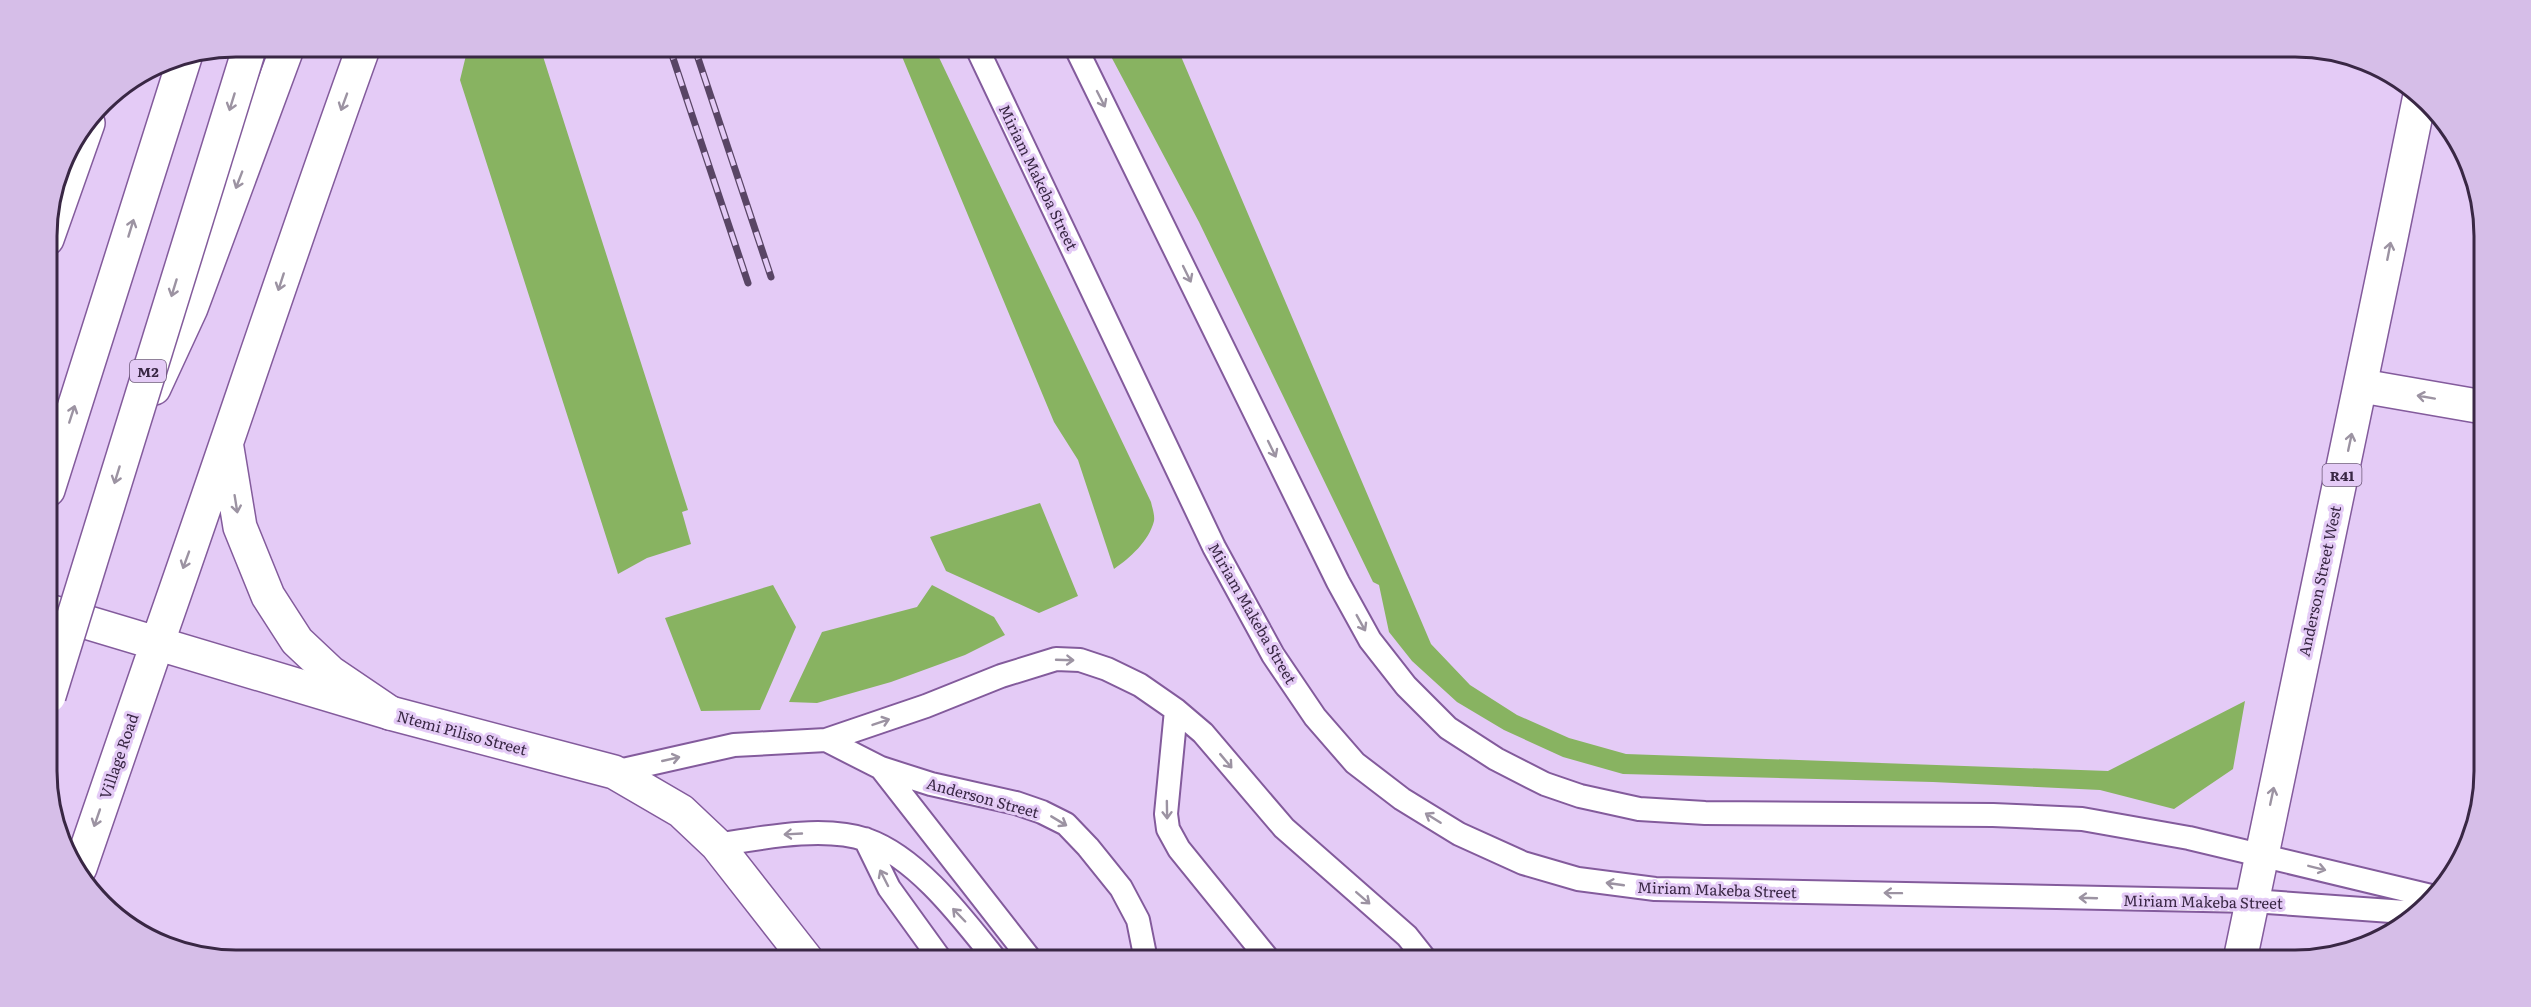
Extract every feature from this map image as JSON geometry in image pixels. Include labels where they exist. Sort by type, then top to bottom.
[{"type":"main road","name":"M2","points":[[57,673],[247,57]]},
{"type":"main road","points":[[128,439],[170,358],[191,308],[284,57]]},
{"type":"main road","name":"Village Road","points":[[82,862],[227,446],[299,226],[360,57]]},
{"type":"main road","points":[[57,462],[183,65]]},
{"type":"main road","name":"Anderson Street West","points":[[2242,950],[2260,854],[2362,386],[2418,106]]},
{"type":"main road","points":[[61,198],[78,152]]},
{"type":"main road","points":[[2362,386],[2474,405]]},
{"type":"main road","points":[[227,446],[240,527],[268,596],[297,641],[331,673],[390,713]]},
{"type":"main road","name":"Ntemi Piliso Street","points":[[57,613],[390,713],[614,772],[681,811],[717,845],[799,950]]},
{"type":"lane","name":"Miriam Makeba Street","points":[[981,57],[1214,547],[1273,655],[1315,717],[1355,763],[1402,799],[1459,834],[1523,863],[1578,879],[1655,889],[2252,901],[2405,912]]},
{"type":"lane","points":[[1081,57],[1338,582],[1370,640],[1406,686],[1448,728],[1496,759],[1545,784],[1580,796],[1639,808],[1705,813],[1993,815],[2082,819],[2189,838],[2425,895]]},
{"type":"lane","points":[[825,740],[926,706],[1001,676],[1056,659],[1080,660],[1107,669],[1140,685],[1176,710],[1203,733],[1284,828],[1407,936],[1418,950]]},
{"type":"lane","points":[[1176,710],[1167,784],[1168,829],[1179,849],[1261,950]]},
{"type":"lane","name":"Anderson Street","points":[[614,772],[734,745],[825,740],[881,768],[931,784],[1016,803],[1066,824],[1088,847],[1121,888],[1138,920],[1144,950]]},
{"type":"lane","name":"Anderson Street","points":[[881,768],[1023,950]]},
{"type":"lane","points":[[717,845],[792,834],[865,839],[890,849],[921,876],[988,950]]},
{"type":"lane","points":[[865,839],[889,888],[934,950]]},
{"type":"green space","points":[[466,57],[543,57],[688,510],[682,512],[691,544],[647,558],[618,574],[460,80]]},
{"type":"green space","points":[[902,57],[939,57],[1151,502],[1154,514],[1152,528],[1132,554],[1114,569],[1078,460],[1054,422]]},
{"type":"green space","points":[[1111,57],[1181,57],[1431,644],[1470,685],[1517,715],[1569,738],[1626,754],[2108,771],[2245,701],[2233,769],[2174,809],[2100,790],[1933,782],[1623,774],[1563,757],[1504,730],[1457,702],[1412,661],[1389,632],[1379,585],[1373,582],[1199,222]]},
{"type":"green space","points":[[1040,503],[1078,596],[1039,613],[946,571],[930,537]]},
{"type":"green space","points":[[773,585],[796,627],[760,710],[701,711],[665,618]]},
{"type":"green space","points":[[932,585],[994,617],[1005,635],[965,655],[891,682],[817,703],[789,702],[822,632],[917,607]]},
{"type":"railway","points":[[673,57],[748,283]]},
{"type":"railway","points":[[698,57],[771,277]]}]
